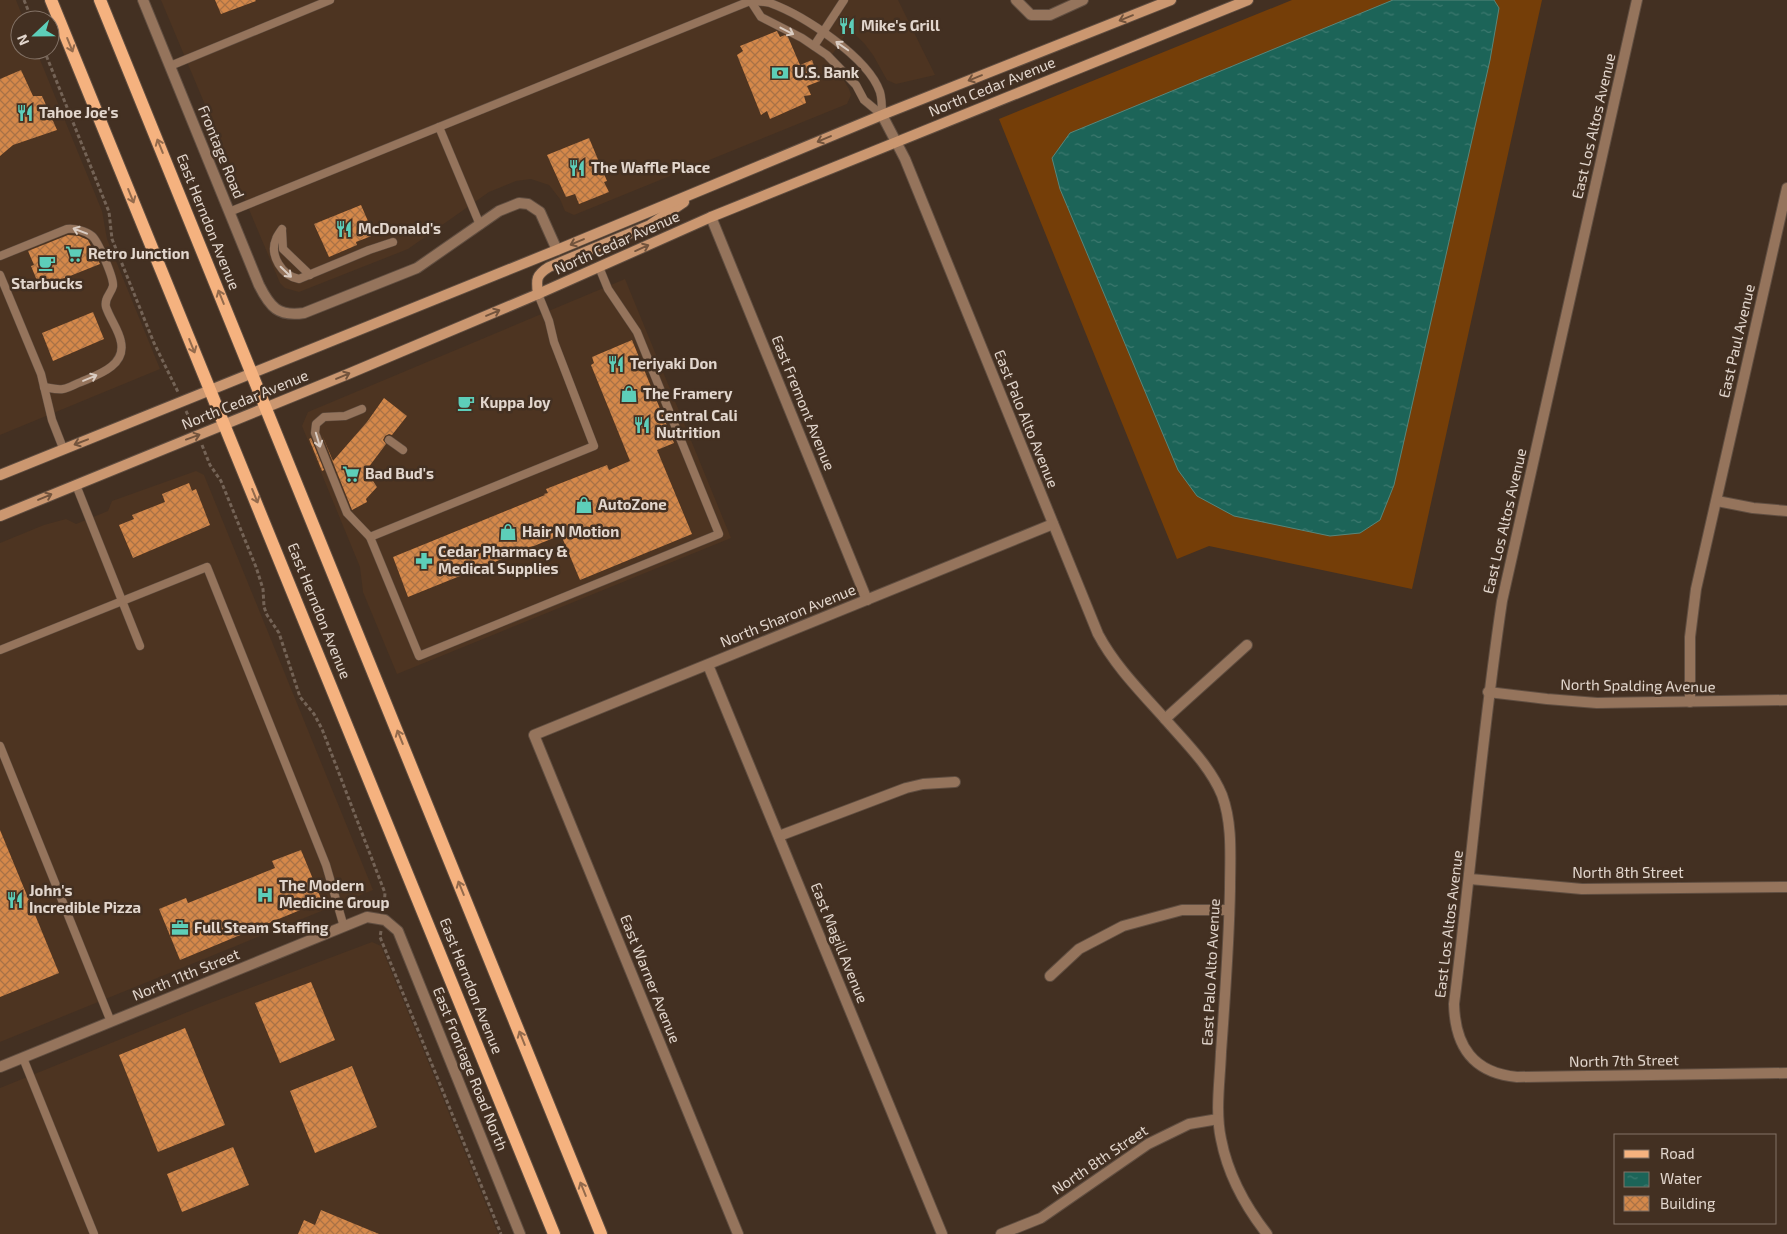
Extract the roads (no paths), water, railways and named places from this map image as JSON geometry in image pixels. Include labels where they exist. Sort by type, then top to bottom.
[{"type":"main road","name":"East Herndon Avenue","points":[[51,0],[554,1234]]},
{"type":"main road","name":"East Herndon Avenue","points":[[100,0],[601,1234]]},
{"type":"main road","name":"North Cedar Avenue","points":[[0,475],[557,250],[882,115],[1171,0]]},
{"type":"main road","name":"North Cedar Avenue","points":[[0,516],[266,408],[599,268],[711,217],[1226,4],[1248,0]]},
{"type":"main road","points":[[538,294],[536,281],[541,272],[549,266],[650,225],[704,189]]},
{"type":"street","name":"Frontage Road","points":[[143,0],[266,300],[278,311],[291,315],[304,313],[417,268],[480,225]]},
{"type":"street","points":[[1016,0],[1031,15],[1050,15],[1083,0]]},
{"type":"street","name":"East Los Altos Avenue","points":[[1469,1054],[1457,1032],[1454,1004],[1470,879],[1488,692],[1502,601],[1637,0]]},
{"type":"street","name":"East Palo Alto Avenue","points":[[882,115],[909,168],[1098,634],[1106,650],[1118,666],[1199,758],[1222,795],[1231,839],[1230,910],[1218,1119],[1226,1160],[1234,1182],[1246,1205],[1267,1234]]},
{"type":"street","name":"East Paul Avenue","points":[[1690,702],[1690,637],[1696,588],[1787,188]]},
{"type":"street","points":[[480,225],[508,207],[519,203],[528,204],[534,207],[544,218],[557,250]]},
{"type":"street","name":"East Fremont Avenue","points":[[711,217],[866,600]]},
{"type":"street","points":[[1717,501],[1753,508],[1787,511]]},
{"type":"street","name":"North Sharon Avenue","points":[[534,735],[1052,524]]},
{"type":"street","points":[[1165,720],[1247,645]]},
{"type":"street","name":"East Magill Avenue","points":[[708,665],[942,1234]]},
{"type":"street","name":"North Spalding Avenue","points":[[1488,692],[1547,700],[1597,703],[1787,700]]},
{"type":"street","name":"East Warner Avenue","points":[[534,735],[738,1234]]},
{"type":"street","points":[[779,836],[906,788],[923,784],[955,782]]},
{"type":"street","name":"North 8th Street","points":[[1470,879],[1582,889],[1787,887]]},
{"type":"street","points":[[1050,976],[1079,949],[1123,926],[1182,910],[1230,910]]},
{"type":"street","name":"North 11th Street","points":[[0,1068],[367,917],[384,920]]},
{"type":"street","name":"East Frontage Road North","points":[[384,920],[398,931],[520,1234]]},
{"type":"street","name":"North 7th Street","points":[[1469,1054],[1480,1065],[1491,1072],[1503,1076],[1517,1077],[1787,1073]]},
{"type":"street","name":"North 8th Street","points":[[1001,1234],[1041,1218],[1148,1144],[1166,1134],[1188,1124],[1218,1119]]},
{"type":"lane","points":[[170,66],[330,0]]},
{"type":"lane","points":[[814,46],[844,0]]},
{"type":"lane","points":[[750,1],[761,18],[802,38],[839,66],[856,85],[864,100],[882,115]]},
{"type":"lane","points":[[229,212],[750,1],[768,3],[808,22],[849,51],[870,74],[881,93],[882,115]]},
{"type":"lane","points":[[439,127],[480,225]]},
{"type":"lane","points":[[0,256],[67,229],[74,228],[92,236],[98,244],[111,276],[113,286],[106,298],[106,306],[122,342],[117,360],[111,368],[63,389],[44,387]]},
{"type":"lane","points":[[310,274],[283,249],[282,229],[275,241],[275,254],[280,266],[292,278],[299,279],[368,250],[393,242]]},
{"type":"lane","points":[[362,409],[344,416],[324,417],[316,424],[315,433],[347,513],[370,537],[419,656],[719,534],[637,332],[608,289],[599,268]]},
{"type":"lane","points":[[0,275],[41,374],[52,420],[63,448]]},
{"type":"lane","points":[[370,537],[594,446],[554,342],[549,320],[538,294]]},
{"type":"lane","points":[[389,440],[403,450]]},
{"type":"lane","points":[[76,485],[140,646]]},
{"type":"lane","points":[[0,650],[207,567],[326,865],[344,927]]},
{"type":"lane","points":[[1,752],[110,1022]]},
{"type":"lane","points":[[23,1058],[94,1234]]},
{"type":"water","points":[[1393,0],[1494,0],[1499,8],[1490,60],[1394,485],[1380,520],[1360,533],[1330,536],[1234,516],[1197,496],[1178,470],[1060,189],[1052,158],[1070,133]]},
{"type":"place","name":"Mike's Grill","points":[[847,26]]},
{"type":"place","name":"U.S. Bank","points":[[780,73]]},
{"type":"place","name":"Tahoe Joe's","points":[[25,113]]},
{"type":"place","name":"The Waffle Place","points":[[577,168]]},
{"type":"place","name":"McDonald's","points":[[344,229]]},
{"type":"place","name":"Retro Junction","points":[[74,254]]},
{"type":"place","name":"Starbucks","points":[[47,263]]},
{"type":"place","name":"Teriyaki Don","points":[[616,364]]},
{"type":"place","name":"The Framery","points":[[629,394]]},
{"type":"place","name":"Kuppa Joy","points":[[466,403]]},
{"type":"place","name":"Central Cali Nutrition","points":[[642,425]]},
{"type":"place","name":"Bad Bud's","points":[[351,474]]},
{"type":"place","name":"AutoZone","points":[[584,505]]},
{"type":"place","name":"Hair N Motion","points":[[508,532]]},
{"type":"place","name":"Cedar Pharmacy & Medical Supplies","points":[[424,561]]},
{"type":"place","name":"The Modern Medicine Group","points":[[265,895]]},
{"type":"place","name":"John's Incredible Pizza","points":[[15,900]]},
{"type":"place","name":"Full Steam Staffing","points":[[180,928]]}]
